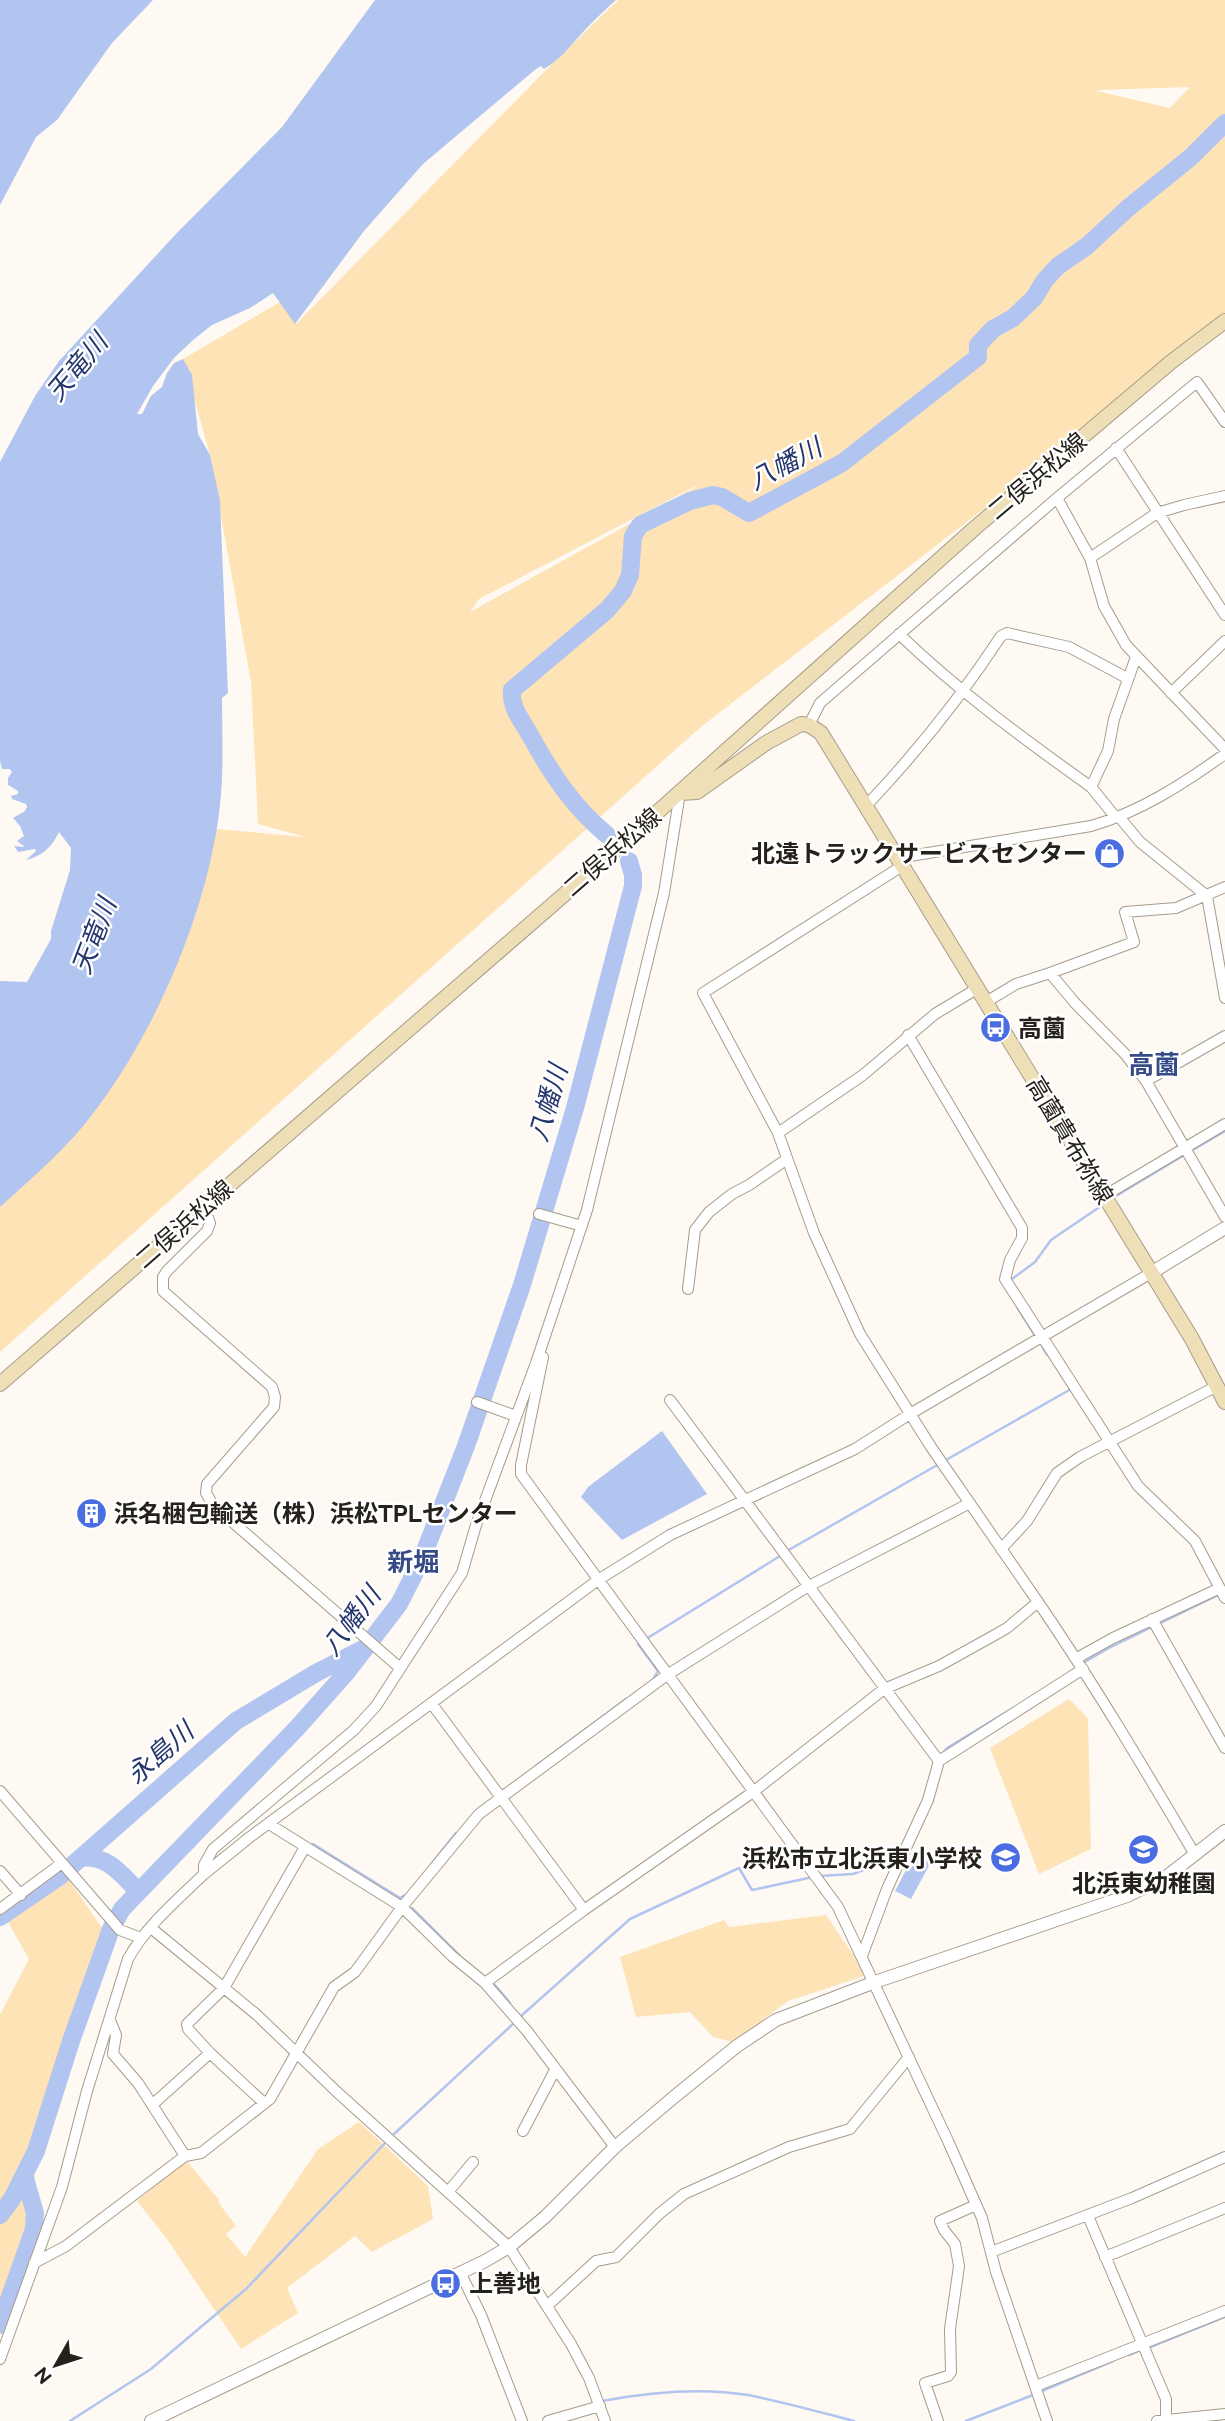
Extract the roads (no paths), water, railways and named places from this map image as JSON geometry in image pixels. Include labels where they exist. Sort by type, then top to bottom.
[{"type":"main road","name":"二俣浜松線","points":[[0,1384],[680,793],[976,527],[1171,362],[1225,321]]},
{"type":"main road","points":[[680,793],[697,792],[790,728],[801,724],[809,725]]},
{"type":"main road","name":"高薗貴布祢線","points":[[809,725],[821,733],[978,988],[1192,1339],[1220,1386],[1225,1402]]},
{"type":"street","points":[[809,725],[820,703],[1057,498],[1197,382],[1220,405],[1225,422]]},
{"type":"street","points":[[1116,449],[1225,615]]},
{"type":"street","points":[[1090,558],[1157,513],[1225,496]]},
{"type":"street","points":[[1057,498],[1090,558],[1104,607],[1126,645],[1225,752],[1170,791],[1121,818],[900,862],[703,993],[778,1133],[814,1233],[860,1335],[910,1415],[1080,1664],[1194,1853]]},
{"type":"street","points":[[866,806],[912,758],[964,693],[1001,636],[1007,633],[1069,647],[1127,678]]},
{"type":"street","points":[[899,634],[964,693],[1091,787],[1112,814],[1121,818],[1140,842],[1207,896],[1225,998]]},
{"type":"street","points":[[1171,693],[1225,641]]},
{"type":"street","points":[[1091,787],[1108,751],[1114,719],[1136,657]]},
{"type":"street","points":[[204,1874],[204,1865],[213,1849],[354,1730],[376,1706],[462,1573],[476,1525],[582,1226],[664,893],[680,793]]},
{"type":"street","points":[[986,1002],[1016,984],[1134,942],[1125,912],[1177,908],[1225,887]]},
{"type":"street","points":[[1050,973],[1125,1054],[1146,1081],[1225,1217]]},
{"type":"street","points":[[778,1133],[863,1074],[935,1014],[978,988]]},
{"type":"street","points":[[862,1956],[887,1889],[928,1800],[939,1761],[1080,1664],[1154,1623],[1222,1593],[1195,1541],[1138,1486],[1005,1279],[1023,1228],[908,1035]]},
{"type":"street","points":[[1146,1081],[1225,1036]]},
{"type":"street","points":[[1104,1196],[1186,1151],[1225,1124]]},
{"type":"street","points":[[688,1289],[695,1230],[709,1212],[732,1194],[787,1159]]},
{"type":"street","points":[[204,1207],[211,1223],[207,1231],[167,1271],[163,1277],[163,1291],[272,1387],[275,1397],[274,1407],[207,1484],[206,1493],[213,1505],[400,1668]]},
{"type":"street","points":[[540,1214],[582,1226]]},
{"type":"street","points":[[0,2359],[62,2187],[87,2091],[128,1959],[141,1938],[204,1874],[598,1580],[670,1535],[855,1449],[1225,1228]]},
{"type":"street","points":[[548,1328],[521,1474],[838,1907],[976,2204],[996,2272],[1047,2421]]},
{"type":"street","points":[[1001,1549],[1027,1521],[1057,1473],[1108,1442],[1220,1386]]},
{"type":"street","points":[[670,1400],[939,1761]]},
{"type":"street","points":[[477,1402],[516,1416]]},
{"type":"street","points":[[34,2263],[66,2246],[185,2156],[201,2153],[270,2099],[334,1987],[355,1972],[402,1907],[479,1814],[667,1675],[807,1587],[970,1503]]},
{"type":"street","points":[[485,1983],[753,1792],[884,1689],[939,1666],[993,1636],[1038,1602]]},
{"type":"street","points":[[1154,1623],[1225,1748]]},
{"type":"street","points":[[432,1704],[584,1910]]},
{"type":"street","points":[[0,1791],[120,1930],[141,1938]]},
{"type":"street","points":[[268,1824],[402,1907],[452,1956],[485,1983],[615,2147]]},
{"type":"street","points":[[151,2421],[174,2416],[509,2247],[545,2217],[615,2147],[758,2030],[800,2009],[874,1982],[1127,1896],[1166,1877],[1225,1831]]},
{"type":"street","points":[[264,2103],[210,2053],[187,2029],[187,2024],[224,1988],[305,1847]]},
{"type":"street","points":[[0,1909],[62,1863]]},
{"type":"street","points":[[0,1871],[21,1895]]},
{"type":"street","points":[[150,1928],[296,2051],[337,2092],[509,2247],[572,2344],[605,2421]]},
{"type":"street","points":[[110,2020],[116,2035],[113,2054],[138,2083],[185,2156]]},
{"type":"street","points":[[152,2105],[210,2053]]},
{"type":"street","points":[[547,2306],[596,2261],[615,2257],[684,2194],[789,2147],[850,2129],[909,2057]]},
{"type":"street","points":[[523,2131],[555,2070]]},
{"type":"street","points":[[991,2252],[1088,2216],[1225,2157]]},
{"type":"street","points":[[448,2192],[473,2162]]},
{"type":"street","points":[[938,2421],[925,2383],[948,2376],[951,2372],[950,2329],[959,2266],[955,2244],[942,2228],[940,2221],[976,2204]]},
{"type":"street","points":[[1105,2257],[1225,2208]]},
{"type":"street","points":[[1088,2216],[1166,2399],[1162,2420],[1225,2414]]},
{"type":"street","points":[[460,2272],[481,2315],[522,2421]]},
{"type":"street","points":[[1036,2386],[1225,2311]]},
{"type":"street","points":[[548,2421],[600,2406]]},
{"type":"water","points":[[0,0],[153,0],[112,43],[57,120],[36,137],[0,205]]},
{"type":"water","name":"天竜川","points":[[375,0],[616,0],[555,61],[544,69],[541,66],[536,69],[423,164],[364,231],[295,324],[273,293],[250,308],[212,325],[174,358],[137,414],[142,414],[151,396],[162,387],[174,363],[183,359],[192,375],[198,434],[210,455],[220,501],[228,693],[222,698],[222,778],[214,844],[205,884],[177,964],[140,1041],[86,1122],[51,1160],[0,1207],[0,981],[27,982],[51,939],[51,931],[70,870],[71,848],[59,832],[46,850],[31,859],[26,860],[35,849],[18,852],[14,846],[25,847],[17,841],[24,836],[13,818],[27,807],[26,804],[12,799],[11,796],[18,794],[18,791],[8,785],[12,772],[10,769],[2,769],[0,761],[0,462],[35,396],[59,361],[174,236],[282,127]]},
{"type":"water","points":[[662,1431],[707,1494],[622,1540],[581,1497],[588,1487]]},
{"type":"water","points":[[915,1853],[931,1862],[911,1899],[895,1891]]},
{"type":"waterway","name":"八幡川","points":[[607,835],[573,801],[555,776],[517,714],[512,690],[607,610],[623,591],[630,575],[633,536],[640,525],[690,501],[713,495],[722,497],[749,513],[842,463],[978,357],[978,345],[993,329],[1013,318],[1034,298],[1058,266],[1087,246],[1128,208],[1191,157],[1225,123]]},
{"type":"waterway","name":"八幡川","points":[[0,2215],[12,2199],[36,2151],[71,2041],[111,1929],[122,1909],[297,1728],[346,1673],[399,1604],[421,1561],[466,1446],[522,1285],[575,1108],[633,886],[629,861]]},
{"type":"waterway","points":[[1191,1151],[1225,1131]]},
{"type":"waterway","points":[[1116,1196],[1186,1154]]},
{"type":"waterway","points":[[1012,1279],[1035,1262],[1051,1240],[1101,1206]]},
{"type":"waterway","points":[[1017,1307],[1034,1334]]},
{"type":"waterway","points":[[1042,1346],[1047,1355]]},
{"type":"waterway","points":[[946,1460],[1071,1389]]},
{"type":"waterway","points":[[787,1551],[939,1464]]},
{"type":"waterway","points":[[646,1639],[780,1556]]},
{"type":"waterway","points":[[1158,1624],[1220,1594]]},
{"type":"waterway","points":[[1083,1663],[1152,1627]]},
{"type":"waterway","points":[[638,1644],[658,1671],[654,1678]]},
{"type":"waterway","name":"永島川","points":[[0,1917],[60,1876],[236,1721],[316,1673],[361,1650]]},
{"type":"waterway","points":[[536,1766],[626,1699]]},
{"type":"waterway","points":[[942,1754],[947,1748],[1013,1708]]},
{"type":"waterway","points":[[432,1863],[456,1833]]},
{"type":"waterway","points":[[313,1844],[400,1898],[405,1895]]},
{"type":"waterway","points":[[819,1876],[853,1874],[896,1857]]},
{"type":"waterway","points":[[80,1858],[106,1862],[138,1891]]},
{"type":"waterway","points":[[521,2016],[630,1919],[739,1868],[752,1890],[813,1877]]},
{"type":"waterway","points":[[412,1908],[459,1955]]},
{"type":"waterway","points":[[495,1985],[510,2003]]},
{"type":"waterway","points":[[394,2134],[514,2023]]},
{"type":"waterway","points":[[70,2421],[151,2369],[246,2289],[386,2142]]},
{"type":"waterway","points":[[0,2325],[34,2229],[35,2213],[24,2175]]},
{"type":"waterway","points":[[1148,2348],[1225,2317]]},
{"type":"waterway","points":[[1129,2355],[1138,2351]]},
{"type":"waterway","points":[[1042,2391],[1113,2361]]},
{"type":"waterway","points":[[602,2401],[638,2395],[711,2391],[748,2395],[854,2421]]},
{"type":"waterway","points":[[966,2421],[1033,2395]]},
{"type":"place","name":"北遠トラックサービスセンター","points":[[1110,853]]},
{"type":"place","name":"高薗","points":[[995,1028]]},
{"type":"place","name":"浜名梱包輸送（株）浜松TPLセンター","points":[[91,1513]]},
{"type":"place","name":"北浜東幼稚園","points":[[1144,1849]]},
{"type":"place","name":"浜松市立北浜東小学校","points":[[1005,1858]]},
{"type":"place","name":"上善地","points":[[446,2283]]},
{"type":"district","name":"高薗","points":[[1154,1065]]},
{"type":"district","name":"新堀","points":[[413,1562]]}]
